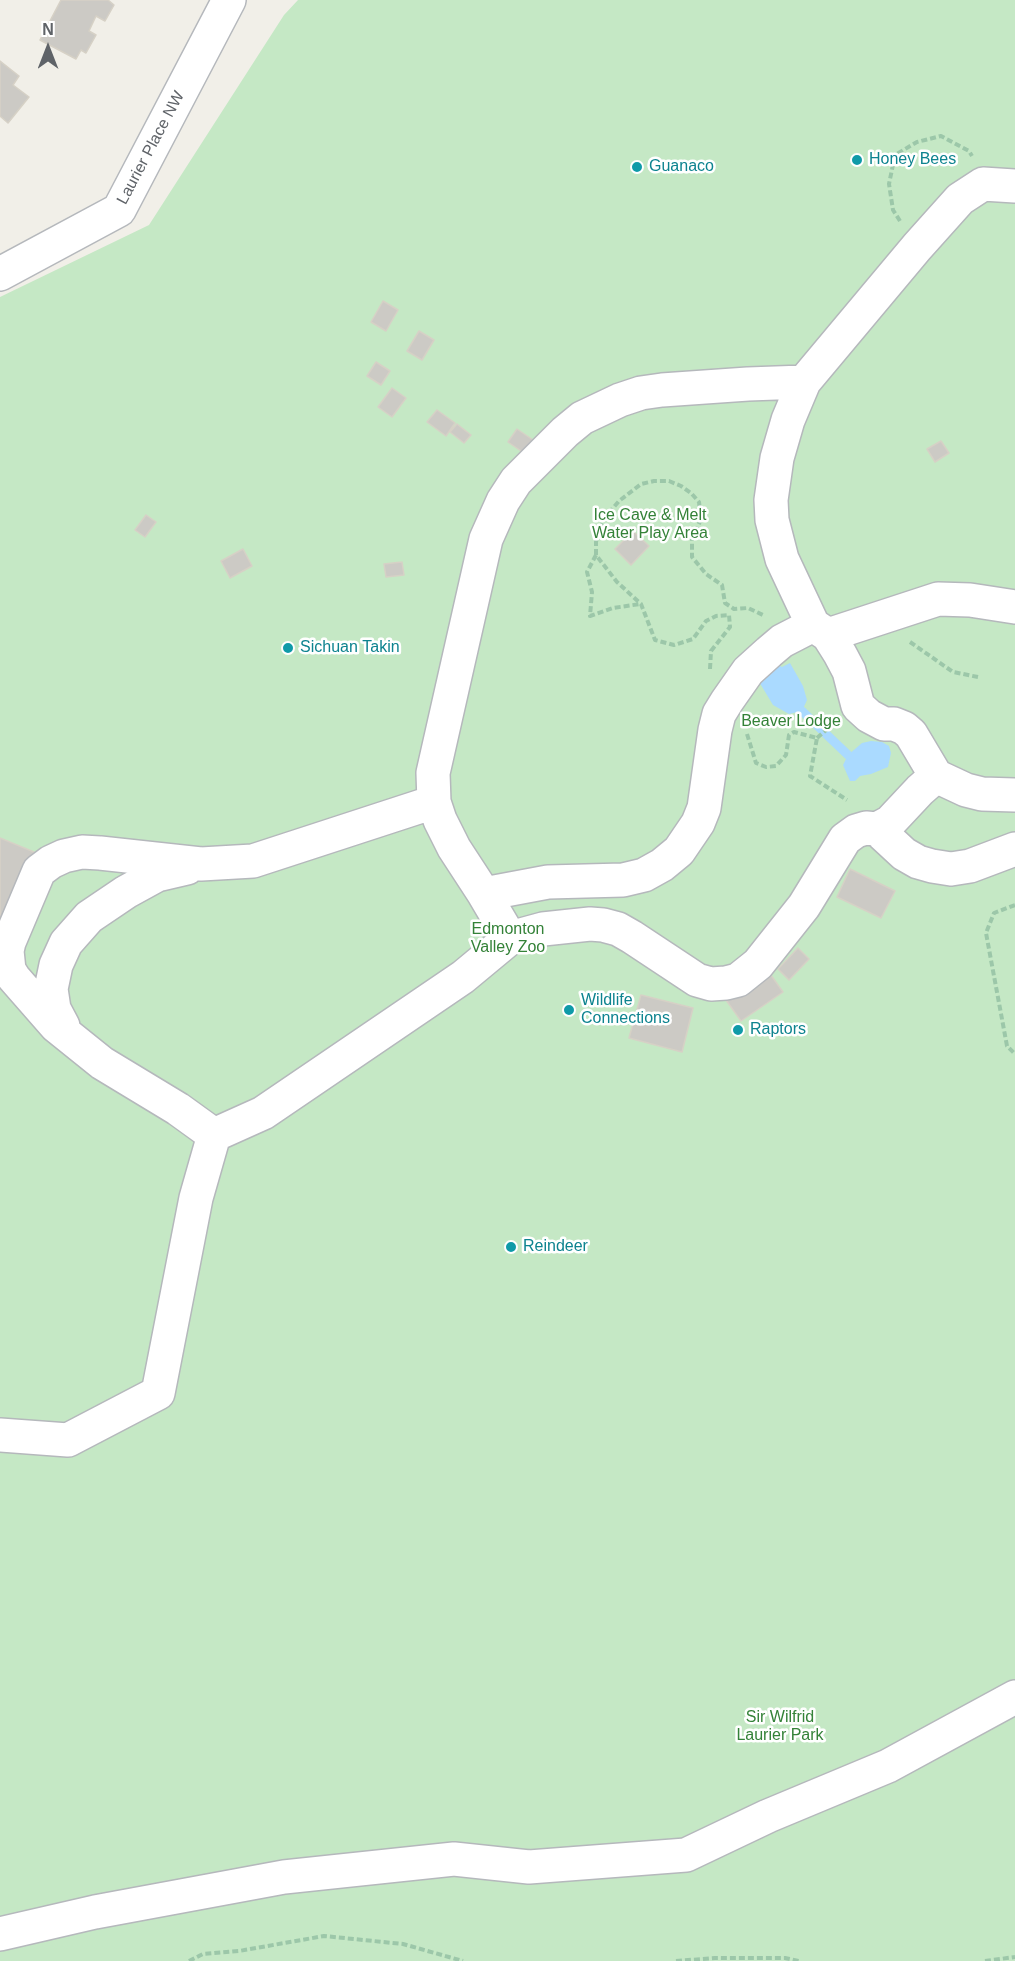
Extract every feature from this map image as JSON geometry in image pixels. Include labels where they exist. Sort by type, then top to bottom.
[{"type":"street","name":"Laurier Place NW","points":[[0,274],[119,210],[229,0]]},
{"type":"street","points":[[1015,186],[983,184],[960,199],[916,247],[804,382],[788,420],[777,458],[771,500],[772,520],[782,559],[821,630],[849,671],[858,706],[869,716],[884,724],[894,724],[904,728],[936,776],[982,794],[1015,795]]},
{"type":"street","points":[[510,938],[454,848],[440,820],[434,802],[433,780],[435,759],[486,539],[503,501],[531,464],[582,418],[631,396],[662,390],[804,382]]},
{"type":"street","points":[[484,894],[548,882],[623,880],[663,865],[679,851],[698,823],[704,808],[719,714],[751,672],[821,630],[938,599],[970,600],[1015,607]]},
{"type":"street","points":[[0,1435],[68,1440],[158,1393],[196,1198],[214,1135],[263,1113],[463,977],[510,938],[543,929],[590,924],[603,925],[618,929],[632,937],[697,980],[711,984],[738,980],[753,969],[804,906],[845,839],[890,822],[920,789],[936,776]]},
{"type":"street","points":[[214,1135],[178,1109],[102,1063],[70,1038],[56,1026],[14,978],[7,960],[9,942],[39,870],[64,856],[82,852],[201,864],[253,861],[434,802]]},
{"type":"street","points":[[866,830],[918,862],[932,867],[970,866],[1015,849]]},
{"type":"street","points":[[70,1038],[54,1009],[51,989],[56,965],[66,944],[89,917],[138,885],[157,875],[201,864]]},
{"type":"street","points":[[0,1934],[95,1912],[284,1877],[454,1859],[529,1867],[686,1855],[768,1816],[888,1766],[1015,1697]]},
{"type":"path","points":[[916,247],[893,210],[889,184],[895,156],[916,142],[941,136],[969,151],[983,184]]},
{"type":"path","points":[[751,672],[710,672],[711,651],[730,627],[729,615],[716,616],[706,621],[693,639],[674,645],[655,640],[641,604],[617,582],[597,555],[596,542],[608,514],[629,492],[641,484],[669,481],[691,493],[699,502],[700,519],[692,540],[692,557],[706,574],[722,585],[725,603],[734,609],[748,608],[762,614],[751,672],[742,717],[756,763],[766,767],[776,766],[786,755],[789,735],[794,732],[817,738]]},
{"type":"path","points":[[597,555],[587,572],[592,592],[590,616],[613,608],[641,604]]},
{"type":"path","points":[[832,725],[817,738],[810,776],[847,799],[866,830]]},
{"type":"path","points":[[1015,905],[994,913],[986,933],[1007,1046],[1015,1054]]},
{"type":"path","points":[[189,1961],[203,1954],[239,1951],[324,1936],[403,1944],[463,1961]]},
{"type":"path","points":[[985,1961],[1015,1957]]},
{"type":"path","points":[[676,1961],[715,1958],[784,1958],[799,1961]]},
{"type":"green space","name":"Edmonton Valley Zoo","points":[[298,0],[1015,0],[1015,1961],[0,1961],[0,297],[149,225],[284,15]]},
{"type":"water","points":[[790,663],[803,686],[807,700],[802,711],[789,714],[773,705],[758,680],[776,664],[782,667]]},
{"type":"water","points":[[882,742],[889,746],[891,753],[888,767],[850,781],[843,765],[848,755],[862,743]]},
{"type":"building","points":[[61,0],[108,0],[114,5],[105,21],[96,16],[89,31],[96,35],[86,53],[81,50],[76,59],[40,40]]},
{"type":"building","points":[[0,61],[19,76],[13,85],[29,97],[8,123],[0,116]]},
{"type":"building","points":[[383,301],[398,310],[386,331],[371,322]]},
{"type":"building","points":[[419,331],[434,340],[422,360],[407,351]]},
{"type":"building","points":[[376,362],[390,371],[381,385],[367,376]]},
{"type":"building","points":[[392,388],[406,398],[392,417],[378,407]]},
{"type":"building","points":[[437,410],[455,423],[446,436],[427,422]]},
{"type":"building","points":[[457,424],[471,435],[464,443],[450,432]]},
{"type":"building","points":[[517,429],[533,440],[524,453],[508,442]]},
{"type":"building","points":[[941,441],[949,453],[935,462],[927,449]]},
{"type":"building","points":[[146,515],[156,522],[145,537],[135,530]]},
{"type":"building","points":[[633,531],[649,546],[631,565],[615,549]]},
{"type":"building","points":[[243,549],[252,566],[230,578],[221,561]]},
{"type":"building","points":[[402,562],[404,575],[386,577],[384,564]]},
{"type":"building","points":[[0,838],[34,852],[0,938]]},
{"type":"building","points":[[850,869],[895,891],[881,918],[837,897]]},
{"type":"building","points":[[798,948],[809,959],[789,980],[778,969]]},
{"type":"building","points":[[768,971],[783,992],[741,1021],[726,1000]]},
{"type":"building","points":[[641,995],[693,1008],[682,1052],[629,1038]]},
{"type":"waterway","points":[[802,711],[848,755]]},
{"type":"place","name":"Honey Bees","points":[[857,160]]},
{"type":"place","name":"Guanaco","points":[[637,167]]},
{"type":"place","name":"Sichuan Takin","points":[[288,648]]},
{"type":"place","name":"Wildlife Connections","points":[[569,1010]]},
{"type":"place","name":"Raptors","points":[[738,1030]]},
{"type":"place","name":"Reindeer","points":[[511,1247]]},
{"type":"park label","name":"Ice Cave & Melt Water Play Area","points":[[650,525]]},
{"type":"park label","name":"Beaver Lodge","points":[[791,722]]},
{"type":"park label","name":"Sir Wilfrid Laurier Park","points":[[780,1727]]}]
